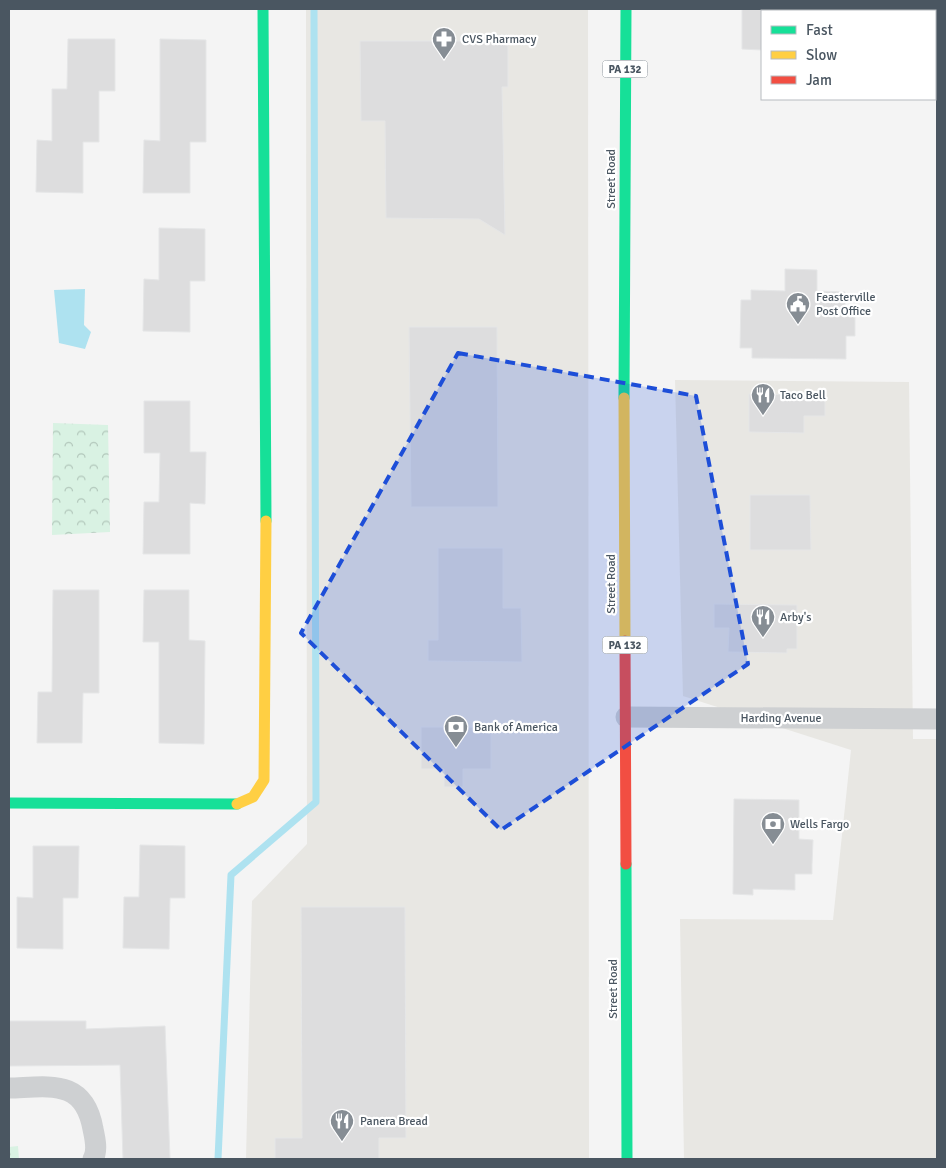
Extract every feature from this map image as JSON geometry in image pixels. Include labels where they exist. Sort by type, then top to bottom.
[{"type":"main road","points":[[9,803],[236,804],[253,797],[264,780],[266,472],[263,9]]},
{"type":"main road","name":"Street Road","points":[[626,9],[623,261],[627,1159]]},
{"type":"street","name":"Harding Avenue","points":[[626,717],[937,719]]},
{"type":"street","points":[[9,1088],[62,1087],[73,1092],[83,1100],[92,1122],[95,1142],[93,1159]]},
{"type":"highlighted area","points":[[458,353],[696,396],[748,664],[501,830],[301,633]]},
{"type":"shaded area","points":[[306,9],[588,9],[589,1159],[246,1159],[252,901],[307,844]]},
{"type":"shaded area","points":[[675,380],[909,382],[913,739],[937,739],[937,1159],[684,1159],[680,919],[833,920],[851,750],[683,696]]},
{"type":"green space","points":[[53,423],[108,425],[110,532],[52,535]]},
{"type":"green space","points":[[18,1146],[19,1159],[9,1159],[9,1147]]},
{"type":"water","points":[[85,289],[84,325],[91,332],[85,349],[59,343],[54,290]]},
{"type":"building","points":[[742,9],[762,9],[761,50],[742,49]]},
{"type":"building","points":[[461,35],[508,35],[508,87],[502,87],[505,235],[479,219],[386,218],[385,121],[361,121],[360,41],[461,41]]},
{"type":"building","points":[[68,39],[115,39],[115,91],[99,91],[99,142],[83,142],[83,193],[36,192],[37,140],[52,141],[52,89],[67,89]]},
{"type":"building","points":[[160,39],[206,40],[206,142],[190,142],[190,193],[143,193],[144,140],[160,141]]},
{"type":"building","points":[[159,228],[205,229],[205,281],[190,281],[190,332],[143,331],[144,279],[159,280]]},
{"type":"building","name":"Feasterville Post Office","points":[[785,269],[817,270],[817,291],[845,292],[845,313],[855,313],[855,336],[846,336],[846,359],[752,358],[752,348],[740,348],[741,300],[751,300],[751,290],[785,291]]},
{"type":"building","points":[[409,327],[497,327],[498,507],[411,507]]},
{"type":"building","points":[[749,394],[825,395],[825,416],[804,416],[804,433],[749,432]]},
{"type":"building","points":[[144,401],[190,401],[190,452],[206,452],[205,504],[190,503],[190,554],[143,554],[144,502],[159,502],[160,453],[144,453]]},
{"type":"building","points":[[750,495],[810,495],[811,550],[750,550]]},
{"type":"building","points":[[438,548],[503,548],[503,608],[521,608],[522,662],[428,661],[428,640],[438,640]]},
{"type":"building","points":[[53,590],[99,590],[99,693],[83,693],[82,743],[37,743],[38,692],[52,692]]},
{"type":"building","points":[[144,590],[189,590],[189,640],[205,641],[204,744],[159,743],[159,642],[143,642]]},
{"type":"building","name":"Arby's","points":[[714,604],[797,605],[797,649],[787,649],[787,653],[728,652],[729,628],[714,628]]},
{"type":"building","name":"Bank of America","points":[[421,727],[491,727],[491,769],[463,769],[463,787],[444,787],[444,769],[421,769]]},
{"type":"building","name":"Wells Fargo","points":[[734,799],[799,800],[799,839],[813,840],[812,874],[795,874],[795,890],[753,889],[753,895],[733,894]]},
{"type":"building","points":[[140,845],[185,846],[185,898],[170,898],[169,949],[123,948],[124,897],[139,897]]},
{"type":"building","points":[[33,846],[79,846],[78,898],[63,898],[63,949],[17,948],[17,897],[33,898]]},
{"type":"building","points":[[301,907],[405,907],[406,1138],[379,1138],[379,1159],[275,1159],[275,1138],[302,1138]]},
{"type":"building","points":[[9,1021],[86,1021],[86,1029],[165,1026],[170,1159],[123,1159],[120,1065],[9,1066]]},
{"type":"waterway","points":[[218,1159],[231,875],[316,802],[314,9]]},
{"type":"traffic: fast","points":[[263,9],[266,521]]},
{"type":"traffic: fast","points":[[624,398],[626,9]]},
{"type":"traffic: fast","points":[[9,803],[237,804]]},
{"type":"traffic: fast","points":[[626,864],[627,1159]]},
{"type":"traffic: slow","points":[[624,398],[625,641]]},
{"type":"traffic: slow","points":[[237,804],[253,797],[264,780],[266,521]]},
{"type":"traffic: jam","points":[[625,641],[626,864]]},
{"type":"place","name":"CVS Pharmacy","points":[[444,60]]},
{"type":"place","name":"Feasterville Post Office","points":[[798,325]]},
{"type":"place","name":"Taco Bell","points":[[763,416]]},
{"type":"place","name":"Arby's","points":[[763,638]]},
{"type":"place","name":"Bank of America","points":[[456,748]]},
{"type":"place","name":"Wells Fargo","points":[[773,845]]},
{"type":"place","name":"Panera Bread","points":[[342,1142]]}]
